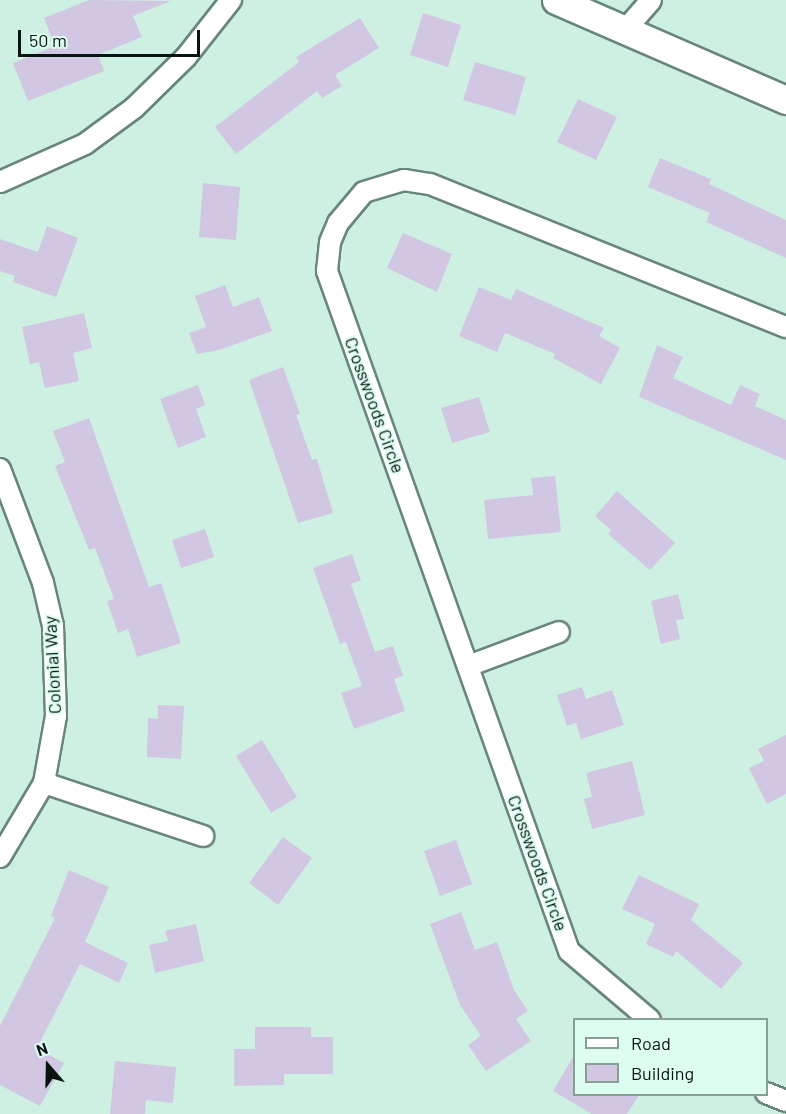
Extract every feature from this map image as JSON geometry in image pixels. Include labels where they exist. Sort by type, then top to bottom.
[{"type":"street","points":[[0,182],[84,144],[134,108],[186,57],[231,0]]},
{"type":"street","points":[[556,0],[626,28],[786,100]]},
{"type":"street","points":[[626,28],[651,0]]},
{"type":"street","name":"Crosswoods Circle","points":[[648,1018],[569,951],[327,271],[330,242],[338,223],[364,192],[404,180],[430,184],[786,327]]},
{"type":"street","name":"Colonial Way","points":[[0,469],[44,583],[53,626],[56,716],[44,783],[0,857]]},
{"type":"street","points":[[468,666],[559,632]]},
{"type":"street","points":[[44,783],[203,836]]},
{"type":"street","points":[[768,1094],[786,1101]]},
{"type":"building","points":[[89,0],[171,1],[133,16],[142,37],[98,55],[104,71],[28,101],[13,63],[55,46],[44,18]]},
{"type":"building","points":[[423,13],[461,25],[448,67],[410,55]]},
{"type":"building","points":[[360,18],[379,48],[335,75],[342,86],[322,98],[317,91],[236,154],[215,127],[299,62],[296,57]]},
{"type":"building","points":[[475,62],[526,77],[515,115],[463,100]]},
{"type":"building","points":[[578,99],[617,117],[596,160],[557,142]]},
{"type":"building","points":[[660,158],[711,179],[709,184],[786,220],[786,258],[706,222],[710,213],[648,187]]},
{"type":"building","points":[[203,183],[240,187],[236,240],[199,237]]},
{"type":"building","points":[[47,226],[78,238],[56,297],[13,282],[15,276],[0,271],[0,239],[38,252]]},
{"type":"building","points":[[403,233],[452,254],[437,292],[387,268]]},
{"type":"building","points":[[225,285],[233,307],[259,297],[272,331],[219,350],[197,354],[189,333],[206,327],[195,296]]},
{"type":"building","points":[[479,287],[511,300],[516,289],[604,328],[599,336],[620,348],[601,384],[553,358],[555,354],[505,333],[497,352],[459,336]]},
{"type":"building","points":[[84,313],[92,348],[73,353],[79,381],[45,388],[39,362],[30,364],[22,327]]},
{"type":"building","points":[[657,345],[683,357],[673,378],[731,405],[740,385],[760,394],[755,406],[786,420],[786,460],[639,397]]},
{"type":"building","points":[[283,367],[300,414],[296,415],[312,460],[317,459],[333,513],[298,523],[249,380]]},
{"type":"building","points":[[198,385],[205,405],[196,409],[206,437],[178,448],[160,399]]},
{"type":"building","points":[[479,397],[490,432],[452,443],[441,408]]},
{"type":"building","points":[[89,418],[149,587],[161,583],[181,643],[137,657],[128,629],[118,633],[107,601],[114,599],[95,548],[89,550],[55,466],[65,462],[53,431]]},
{"type":"building","points":[[555,476],[561,532],[488,539],[484,500],[533,495],[531,478]]},
{"type":"building","points":[[617,491],[675,543],[650,570],[608,534],[611,530],[595,516]]},
{"type":"building","points":[[205,529],[214,557],[181,568],[172,540]]},
{"type":"building","points":[[352,554],[361,580],[351,584],[375,652],[393,646],[403,676],[394,679],[405,711],[354,729],[341,693],[362,686],[346,642],[340,644],[313,568]]},
{"type":"building","points":[[678,594],[684,619],[676,620],[680,639],[661,644],[651,601]]},
{"type":"building","points":[[582,687],[586,699],[612,690],[624,725],[581,739],[576,723],[567,726],[557,695]]},
{"type":"building","points":[[158,705],[184,706],[181,759],[147,757],[148,718],[158,719]]},
{"type":"building","points":[[786,735],[786,794],[767,804],[749,768],[764,761],[758,749]]},
{"type":"building","points":[[262,740],[297,797],[271,813],[236,756]]},
{"type":"building","points":[[632,761],[645,815],[592,829],[584,799],[592,797],[586,773]]},
{"type":"building","points":[[283,837],[312,858],[278,905],[249,883]]},
{"type":"building","points":[[456,840],[472,884],[440,896],[424,851]]},
{"type":"building","points":[[69,870],[109,887],[85,942],[128,963],[119,983],[80,964],[37,1048],[64,1063],[40,1106],[0,1085],[0,1026],[55,918],[51,916]]},
{"type":"building","points":[[639,875],[699,904],[691,920],[743,963],[721,989],[676,951],[673,957],[646,944],[655,924],[622,909]]},
{"type":"building","points":[[461,912],[475,950],[497,942],[514,990],[528,1011],[516,1019],[531,1041],[486,1071],[468,1045],[481,1036],[460,1005],[430,924]]},
{"type":"building","points":[[196,924],[204,961],[155,973],[149,945],[168,941],[165,931]]},
{"type":"building","points":[[255,1027],[311,1027],[311,1037],[333,1037],[333,1074],[284,1074],[284,1085],[234,1086],[234,1049],[255,1049]]},
{"type":"building","points":[[573,1057],[573,1096],[638,1096],[627,1114],[592,1114],[553,1091]]},
{"type":"building","points":[[115,1061],[176,1067],[173,1103],[146,1100],[145,1114],[110,1114]]}]
